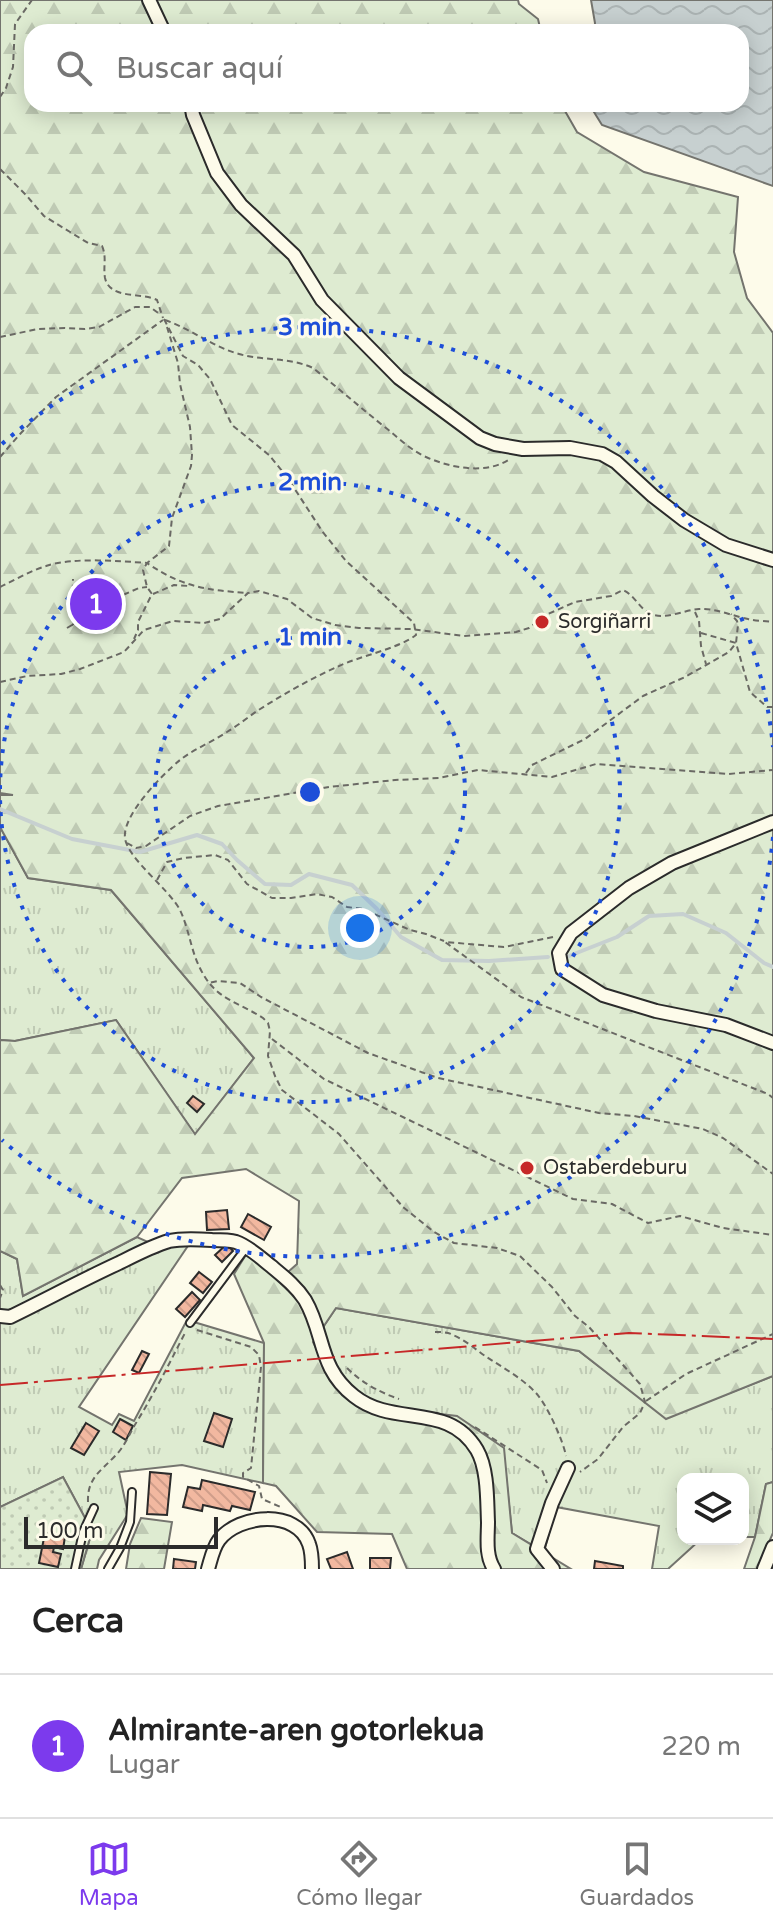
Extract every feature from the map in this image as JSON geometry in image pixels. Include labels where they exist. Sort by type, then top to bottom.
[{"type":"street","points":[[149,0],[160,24]]},
{"type":"street","points":[[192,112],[217,173],[241,205],[294,255],[322,300],[399,378],[480,438],[495,444],[523,449],[570,448],[602,454],[616,462],[684,520],[726,545],[773,560]]},
{"type":"street","points":[[773,822],[672,863],[629,888],[571,933],[559,953],[562,969],[603,995],[656,1011],[726,1025],[773,1043]]},
{"type":"street","points":[[0,1316],[10,1317],[153,1246],[172,1240],[236,1242],[258,1255],[303,1297],[312,1313],[329,1367],[352,1395],[382,1411],[452,1424],[477,1451],[484,1472],[488,1550],[494,1569]]},
{"type":"street","points":[[553,1569],[537,1549],[552,1503],[566,1474]]},
{"type":"street","points":[[208,1569],[219,1540],[232,1528],[263,1519],[297,1527],[309,1543],[312,1569]]},
{"type":"street","points":[[764,1569],[773,1547]]},
{"type":"lane","points":[[190,1323],[246,1248]]},
{"type":"lane","points":[[108,1569],[130,1522],[132,1492]]},
{"type":"lane","points":[[75,1569],[83,1532],[94,1508]]},
{"type":"path","points":[[0,97],[13,67],[15,24],[32,0]]},
{"type":"path","points":[[0,169],[44,216],[88,243],[102,246],[106,255],[105,277],[113,290],[157,300],[178,363],[192,455],[172,518],[169,546],[147,563],[143,570],[152,594]]},
{"type":"path","points":[[0,337],[38,329],[99,327],[135,307],[150,307],[163,318],[242,355],[285,359],[313,368],[405,445],[426,457],[452,465],[485,469],[502,464],[523,449]]},
{"type":"path","points":[[0,457],[56,397],[163,318]]},
{"type":"path","points":[[163,318],[183,356],[198,365],[210,379],[232,425],[269,455],[346,561],[414,623],[416,635],[333,668],[183,758],[142,800],[127,824],[126,842],[181,912],[196,962],[209,983],[216,991],[268,1023],[271,1039],[268,1056],[282,1090],[339,1134],[403,1207],[444,1239],[464,1245],[497,1248],[520,1256],[633,1375],[640,1384],[645,1402]]},
{"type":"path","points":[[0,587],[46,566],[79,561],[147,563],[190,586]]},
{"type":"path","points":[[72,625],[73,579]]},
{"type":"path","points":[[131,645],[152,594],[174,585],[248,593],[259,591],[287,599],[312,618],[335,625],[464,636],[516,632],[575,602],[611,596],[623,590],[653,615],[664,616],[700,608],[773,622]]},
{"type":"path","points":[[67,628],[116,598],[147,587]]},
{"type":"path","points":[[0,682],[80,669],[124,652],[144,630],[163,623],[204,623],[220,619],[248,593]]},
{"type":"path","points":[[693,610],[697,615],[707,665]]},
{"type":"path","points":[[730,614],[737,621],[736,643],[750,692],[767,707],[773,707]]},
{"type":"path","points":[[701,633],[736,643]]},
{"type":"path","points":[[525,774],[532,765],[585,739],[643,696],[707,665],[729,652],[736,643]]},
{"type":"path","points":[[126,842],[136,848],[146,846],[190,816],[218,806],[345,785],[439,778],[478,770],[552,777],[596,764],[728,774],[773,770]]},
{"type":"path","points":[[157,880],[167,862],[215,855],[228,860],[247,884],[272,898],[317,894],[332,897],[347,907],[363,909],[426,934],[445,942],[521,997],[773,1098]]},
{"type":"path","points":[[445,942],[504,947],[571,933]]},
{"type":"path","points":[[209,983],[240,983],[368,1053],[438,1078],[599,1113],[703,1129],[723,1138],[773,1174]]},
{"type":"path","points":[[271,1039],[324,1079],[573,1199],[612,1204],[648,1223],[680,1216],[723,1228],[773,1235]]},
{"type":"path","points":[[0,1285],[3,1290],[0,1298]]},
{"type":"path","points":[[94,1508],[87,1502],[90,1484],[121,1449],[190,1323],[196,1330],[251,1347],[259,1355],[261,1367],[251,1468],[243,1473],[243,1477],[259,1486],[262,1499],[282,1506],[289,1516]]},
{"type":"path","points":[[435,1332],[450,1333],[465,1342],[535,1392],[547,1407],[564,1445],[566,1474],[590,1467],[623,1427],[640,1413],[645,1402],[686,1374],[773,1334]]},
{"type":"green space","points":[[0,0],[518,0],[538,19],[539,24],[24,24],[24,112],[566,112],[577,132],[644,172],[738,197],[734,252],[747,298],[773,333],[773,1376],[666,1419],[579,1351],[336,1308],[313,1342],[329,1374],[357,1404],[457,1416],[504,1448],[512,1533],[571,1569],[407,1569],[392,1534],[317,1532],[276,1486],[263,1483],[264,1343],[234,1274],[252,1245],[288,1272],[297,1264],[299,1201],[246,1169],[182,1178],[137,1237],[23,1296],[17,1259],[0,1251],[0,1040],[15,1041],[116,1020],[195,1134],[254,1058],[111,890],[28,878],[0,827],[0,795],[13,795],[0,793]]},
{"type":"green space","points":[[0,827],[28,878],[111,890],[254,1058],[195,1135],[116,1020],[15,1041],[0,1040]]},
{"type":"green space","points":[[196,1234],[79,1407],[112,1425],[119,1414],[134,1421],[187,1320],[264,1343],[263,1483],[182,1465],[119,1472],[128,1514],[99,1560],[97,1569],[81,1569],[92,1531],[63,1477],[0,1507],[0,1251],[17,1259],[23,1296],[137,1237],[150,1243]]},
{"type":"green space","points":[[336,1308],[579,1351],[666,1418],[773,1376],[773,1482],[766,1484],[755,1537],[749,1537],[749,1473],[677,1473],[677,1545],[694,1545],[668,1569],[652,1569],[659,1526],[556,1507],[544,1552],[512,1533],[503,1448],[357,1404],[329,1374],[313,1342]]},
{"type":"green space","points":[[63,1477],[92,1531],[81,1569],[0,1569],[0,1507]]},
{"type":"green space","points":[[773,1482],[773,1533],[757,1569],[744,1569],[755,1537],[766,1484]]},
{"type":"green space","points":[[141,1518],[172,1522],[164,1569],[126,1569],[130,1544]]},
{"type":"water","points":[[591,0],[773,0],[773,186],[602,125],[594,112],[749,112],[749,24],[595,23]]},
{"type":"building","points":[[193,1096],[204,1104],[197,1112],[187,1103]]},
{"type":"building","points":[[227,1210],[229,1229],[207,1230],[206,1212]]},
{"type":"building","points":[[248,1214],[271,1227],[264,1240],[241,1227]]},
{"type":"building","points":[[227,1244],[233,1251],[222,1262],[215,1255]]},
{"type":"building","points":[[199,1272],[212,1282],[203,1293],[190,1283]]},
{"type":"building","points":[[192,1292],[200,1300],[185,1317],[176,1309]]},
{"type":"building","points":[[142,1351],[149,1354],[139,1373],[132,1370]]},
{"type":"building","points":[[214,1413],[232,1419],[223,1447],[204,1441]]},
{"type":"building","points":[[120,1419],[133,1426],[126,1440],[113,1432]]},
{"type":"building","points":[[86,1423],[99,1431],[84,1455],[71,1448]]},
{"type":"building","points":[[150,1472],[171,1474],[167,1515],[147,1514]]},
{"type":"building","points":[[202,1480],[255,1492],[250,1510],[232,1506],[230,1511],[203,1505],[202,1511],[183,1507],[188,1487],[200,1489]]},
{"type":"building","points":[[45,1533],[65,1537],[63,1549],[54,1547],[53,1552],[61,1554],[58,1567],[39,1563]]},
{"type":"building","points":[[347,1552],[353,1569],[331,1569],[327,1559]]},
{"type":"building","points":[[370,1558],[391,1558],[390,1569],[370,1569]]},
{"type":"building","points":[[174,1559],[196,1562],[195,1569],[173,1569]]},
{"type":"building","points":[[595,1561],[623,1566],[623,1569],[594,1569]]},
{"type":"waterway","points":[[0,809],[72,839],[140,852],[197,835],[222,844],[265,884],[291,885],[309,874],[352,885],[401,937],[442,960],[548,957]]},
{"type":"waterway","points":[[569,956],[617,937],[649,916],[683,914],[726,933],[773,967]]},
{"type":"power","points":[[0,1385],[629,1333],[773,1339]]},
{"type":"place","name":"Almirante-aren gotorlekua","points":[[96,604]]},
{"type":"place","name":"Sorgiñarri","points":[[542,622]]},
{"type":"place","name":"Ostaberdeburu","points":[[527,1168]]}]
